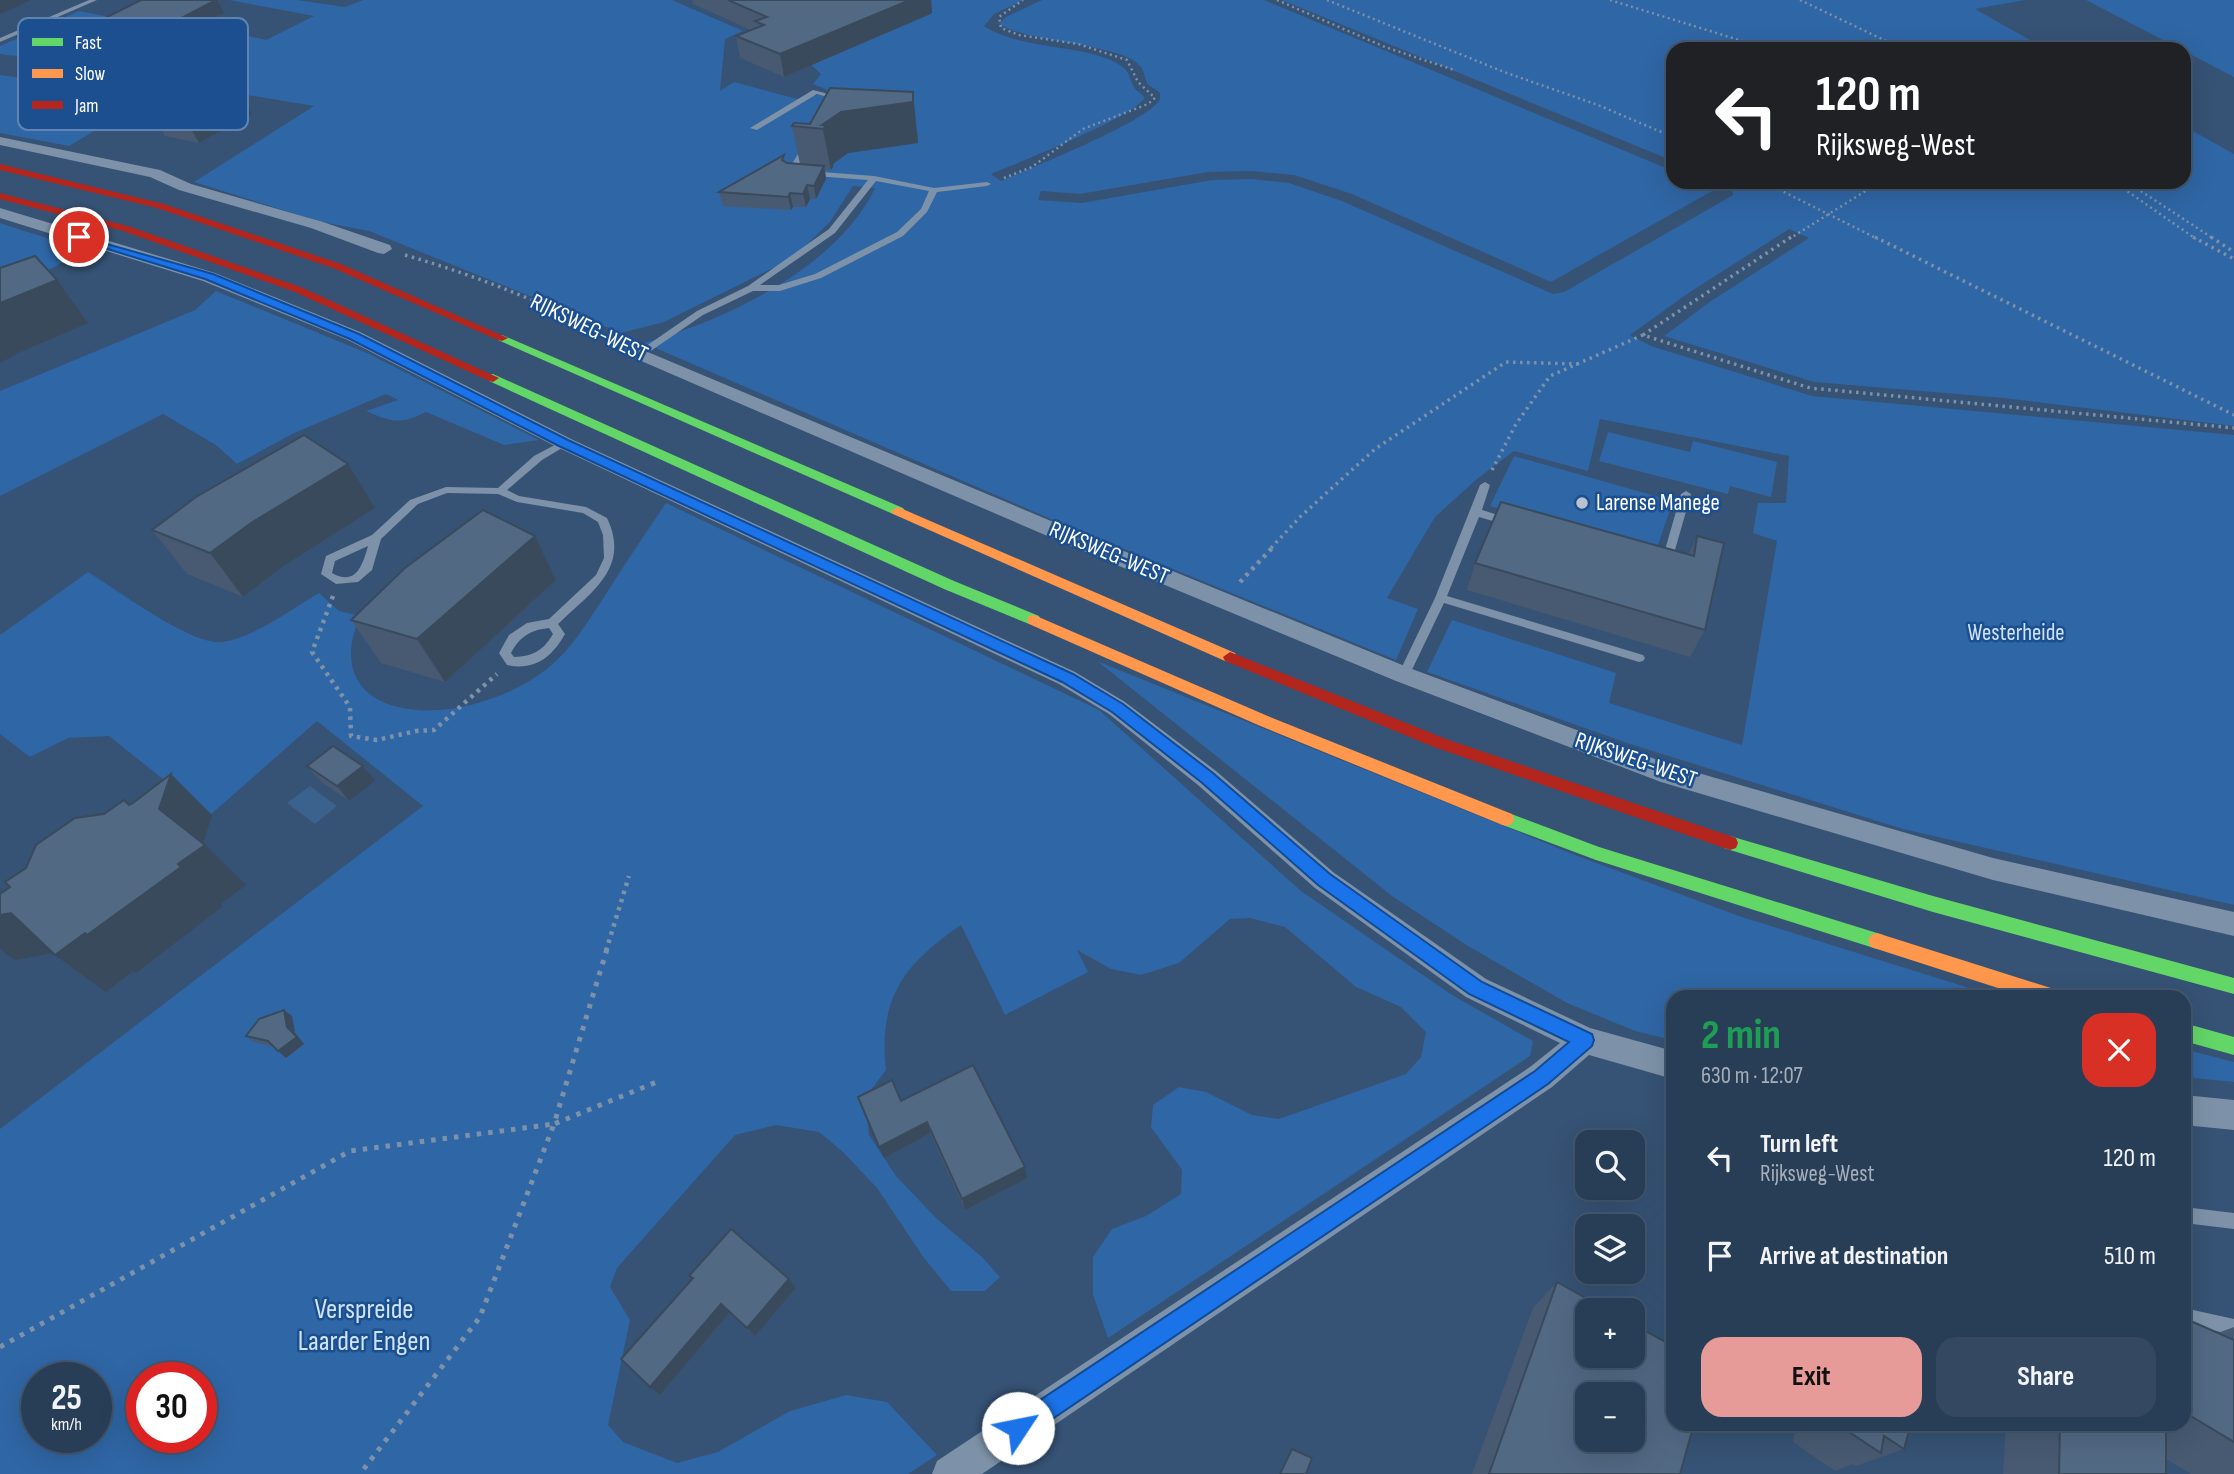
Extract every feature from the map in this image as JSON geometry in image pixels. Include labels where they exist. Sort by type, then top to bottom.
[{"type":"highway","points":[[0,167],[160,206],[337,266],[1288,682],[1440,743],[1606,802],[1801,865],[2008,927],[2234,986]]},
{"type":"highway","points":[[0,196],[127,229],[299,290],[949,585],[1079,638],[1264,721],[1424,788],[1596,853],[2032,990]]},
{"type":"highway","points":[[2191,1034],[2234,1046]]},
{"type":"street","points":[[0,141],[56,150],[155,173],[185,187],[317,225],[384,249]]},
{"type":"street","points":[[0,213],[221,282],[355,336],[564,443],[1068,678],[1117,708],[1207,778],[1324,880],[1476,988],[1585,1040],[1666,1063]]},
{"type":"street","name":"RIJKSWEG-WEST","points":[[635,352],[1404,675],[1670,775],[1993,869],[2234,924]]},
{"type":"street","points":[[950,1474],[1541,1077],[1585,1040]]},
{"type":"street","points":[[2191,1111],[2234,1115]]},
{"type":"lane","points":[[52,18],[94,0]]},
{"type":"lane","points":[[0,40],[18,32]]},
{"type":"lane","points":[[754,128],[816,92],[836,97],[829,108]]},
{"type":"lane","points":[[815,132],[791,172],[874,178],[934,190],[988,184]]},
{"type":"lane","points":[[635,352],[700,313],[751,288],[832,231],[874,178]]},
{"type":"lane","points":[[751,288],[780,288],[818,276],[900,234],[924,210],[934,190]]},
{"type":"lane","points":[[500,491],[538,458],[564,443]]},
{"type":"lane","points":[[1404,675],[1441,598],[1485,485]]},
{"type":"lane","points":[[376,538],[367,570],[354,579],[341,579],[326,574],[330,559],[376,538],[414,502],[446,490],[500,491],[517,499],[586,510],[603,520],[608,535],[609,558],[600,577],[552,623],[531,626],[513,638],[505,653],[511,662],[533,660],[549,653],[559,634],[552,623]]},
{"type":"lane","points":[[1653,564],[1665,567],[1686,494]]},
{"type":"lane","points":[[1476,512],[1526,527]]},
{"type":"lane","points":[[1441,598],[1639,658]]},
{"type":"lane","points":[[2191,1216],[2234,1222]]},
{"type":"lane","points":[[2191,1318],[2234,1327]]},
{"type":"path","points":[[988,184],[1032,167],[1083,129],[1148,104],[1155,98],[1138,82],[1127,60],[1078,44],[1019,35],[1001,28],[999,17],[1023,0]]},
{"type":"path","points":[[1277,0],[1385,47],[1454,70]]},
{"type":"path","points":[[1327,0],[1666,134]]},
{"type":"path","points":[[1610,0],[1745,42]]},
{"type":"path","points":[[1800,0],[1886,42]]},
{"type":"path","points":[[1778,189],[2234,415]]},
{"type":"path","points":[[1485,485],[1516,424],[1550,376],[1643,335],[1868,189]]},
{"type":"path","points":[[2124,189],[2187,234],[2234,259]]},
{"type":"path","points":[[2138,189],[2234,252]]},
{"type":"path","name":"RIJKSWEG-WEST","points":[[384,249],[477,276],[564,313],[635,352]]},
{"type":"path","points":[[1643,335],[1810,388],[2234,428]]},
{"type":"path","points":[[1222,600],[1300,517],[1375,449],[1458,393],[1506,362],[1578,364]]},
{"type":"path","points":[[341,579],[312,652],[350,707],[351,736],[377,740],[416,731],[434,730],[511,662]]},
{"type":"path","points":[[360,1474],[480,1317],[554,1124],[629,876]]},
{"type":"path","points":[[0,1347],[350,1151],[554,1124],[659,1081]]},
{"type":"green space","name":"Westerheide","points":[[229,0],[297,0],[345,7],[363,0],[672,0],[743,31],[725,39],[720,91],[734,82],[797,99],[832,92],[813,84],[821,74],[811,65],[931,14],[897,0],[1024,0],[994,14],[984,26],[1018,40],[1111,60],[1126,70],[1134,87],[1145,98],[1135,107],[1097,128],[991,174],[1001,181],[1113,131],[1135,119],[1160,99],[1160,93],[1147,83],[1141,67],[1132,59],[1097,48],[1013,30],[999,24],[1006,17],[1042,0],[1264,0],[1666,168],[1666,189],[1714,190],[1551,282],[1352,194],[1294,175],[1252,171],[1208,172],[1080,194],[1041,191],[1038,200],[1082,203],[1212,180],[1252,179],[1289,183],[1342,201],[1553,294],[1564,292],[1733,195],[1732,189],[2191,189],[2191,130],[2234,154],[2234,426],[2004,398],[1814,382],[1664,336],[1711,301],[1809,238],[1789,229],[1690,292],[1630,335],[1651,346],[1812,396],[2234,435],[2234,905],[1903,829],[1630,744],[1427,672],[1452,620],[1616,673],[1609,703],[1742,745],[1777,541],[1753,533],[1758,503],[1786,503],[1789,456],[1600,419],[1588,471],[1514,451],[1477,479],[1435,517],[1387,598],[1418,609],[1396,660],[1053,520],[644,343],[709,320],[776,287],[834,243],[857,217],[875,188],[853,186],[830,222],[800,251],[779,265],[664,322],[621,333],[369,231],[321,222],[194,182],[314,106],[248,95],[248,36],[266,40],[314,16]]},
{"type":"green space","points":[[1282,0],[2025,0],[1975,9],[2034,42],[1666,42],[1666,158]]},
{"type":"green space","points":[[2086,0],[2234,0],[2234,77],[2191,55],[2191,42],[2167,42]]},
{"type":"green space","points":[[79,11],[115,18],[63,18]]},
{"type":"green space","points":[[18,38],[18,56],[0,54],[0,46]]},
{"type":"green space","points":[[0,75],[18,77],[18,130],[96,130],[69,146],[0,133]]},
{"type":"green space","points":[[0,223],[9,226],[85,250],[0,297]]},
{"type":"green space","points":[[216,291],[367,353],[539,440],[504,445],[426,412],[410,419],[396,421],[366,411],[398,400],[386,394],[292,434],[237,464],[216,445],[163,414],[0,496],[0,391],[195,310]]},
{"type":"green space","name":"Larense Manege","points":[[1608,432],[1690,452],[1693,441],[1777,462],[1771,497],[1730,486],[1728,494],[1599,461]]},
{"type":"green space","name":"Larense Manege","points":[[1514,456],[1673,501],[1655,554],[1490,506]]},
{"type":"green space","name":"Verspreide Laarder Engen","points":[[666,503],[1099,710],[1301,891],[1452,995],[1533,1041],[1530,1056],[1108,1338],[1093,1295],[1093,1257],[1112,1229],[1146,1216],[1181,1194],[1182,1170],[1151,1127],[1153,1105],[1179,1087],[1206,1092],[1252,1115],[1279,1119],[1406,1074],[1421,1057],[1426,1032],[1401,1007],[1356,987],[1285,927],[1250,918],[1230,919],[1179,963],[1141,975],[1111,969],[1077,950],[1088,972],[1005,1015],[961,925],[941,939],[910,969],[891,1003],[886,1022],[886,1070],[865,1098],[869,1135],[896,1176],[937,1219],[982,1257],[1000,1277],[985,1291],[951,1291],[924,1258],[877,1188],[843,1152],[819,1132],[776,1125],[735,1135],[617,1268],[610,1287],[630,1320],[608,1425],[623,1442],[677,1463],[718,1452],[790,1411],[846,1395],[887,1402],[937,1455],[908,1474],[0,1474],[0,1129],[423,806],[317,721],[209,816],[109,736],[68,738],[30,757],[0,734],[0,635],[88,572],[174,626],[209,641],[222,642],[247,635],[319,593],[339,611],[360,616],[352,643],[352,666],[360,683],[373,696],[391,705],[413,710],[436,710],[484,701],[518,688],[557,661],[585,625]]},
{"type":"green space","points":[[1097,661],[1575,855],[1739,916],[1976,990],[1666,990],[1666,1038],[1635,1031],[1567,1003],[1468,946],[1392,896]]},
{"type":"green space","points":[[2191,1051],[2234,1062],[2234,1082],[2191,1078]]},
{"type":"shaded area","points":[[310,786],[337,806],[315,824],[287,803]]},
{"type":"building","points":[[141,0],[216,0],[181,18],[105,18]]},
{"type":"building","points":[[728,0],[910,0],[780,54],[736,36],[764,25],[755,21],[767,17]]},
{"type":"building","points":[[830,88],[913,92],[913,102],[841,112],[822,125],[825,125],[824,129],[792,126],[794,123],[810,124]]},
{"type":"building","points":[[784,155],[782,160],[787,163],[824,166],[814,186],[807,185],[803,194],[790,193],[788,197],[719,192]]},
{"type":"building","points":[[35,256],[57,280],[0,303],[0,268]]},
{"type":"building","points":[[304,435],[348,464],[251,523],[210,553],[152,530],[196,497]]},
{"type":"building","points":[[1501,502],[1694,556],[1697,536],[1724,543],[1705,630],[1475,563]]},
{"type":"building","points":[[483,510],[535,536],[417,639],[351,620],[405,568]]},
{"type":"building","points":[[333,746],[363,766],[337,786],[307,766]]},
{"type":"building","points":[[171,774],[159,809],[205,845],[178,864],[181,867],[55,955],[11,913],[0,915],[0,894],[10,887],[5,882],[26,868],[36,845],[75,818],[104,814],[124,800],[129,805],[133,803]]},
{"type":"building","points":[[284,1010],[287,1027],[297,1037],[278,1051],[268,1041],[246,1036],[259,1019]]},
{"type":"building","points":[[973,1065],[1025,1167],[962,1199],[927,1122],[879,1147],[858,1097],[892,1080],[901,1101]]},
{"type":"building","points":[[731,1229],[789,1279],[747,1328],[721,1304],[650,1387],[621,1359],[693,1278],[689,1276]]},
{"type":"building","points":[[1557,1282],[1586,1298],[1575,1298],[1575,1368],[1645,1368],[1645,1331],[1666,1342],[1666,1431],[1692,1431],[1680,1474],[1489,1474]]},
{"type":"building","points":[[2191,1321],[2234,1340],[2234,1442],[2191,1416]]},
{"type":"building","points":[[1848,1431],[1909,1431],[1904,1449],[1884,1436],[1881,1453]]},
{"type":"building","points":[[2060,1431],[2166,1431],[2166,1474],[2059,1474]]},
{"type":"building","points":[[1292,1449],[1312,1458],[1306,1474],[1280,1474]]},
{"type":"traffic: fast","points":[[502,338],[898,511]]},
{"type":"traffic: fast","points":[[493,378],[949,585],[1034,620]]},
{"type":"traffic: fast","points":[[1506,819],[1596,853],[1877,941]]},
{"type":"traffic: fast","points":[[1730,843],[1933,904],[2234,986]]},
{"type":"traffic: fast","points":[[2191,1034],[2234,1046]]},
{"type":"traffic: slow","points":[[898,511],[1230,657]]},
{"type":"traffic: slow","points":[[1034,620],[1264,721],[1506,819]]},
{"type":"traffic: slow","points":[[1877,941],[2032,990]]},
{"type":"traffic: jam","points":[[0,167],[160,206],[337,266],[502,338]]},
{"type":"traffic: jam","points":[[0,196],[127,229],[299,290],[493,378]]},
{"type":"traffic: jam","points":[[1230,657],[1440,743],[1730,843]]},
{"type":"place","name":"Larense Manege","points":[[1582,503]]},
{"type":"route","points":[[79,237],[209,277],[355,336],[564,443],[1068,678],[1117,708],[1207,778],[1324,880],[1476,988],[1585,1040],[1541,1077],[1018,1428]]}]
